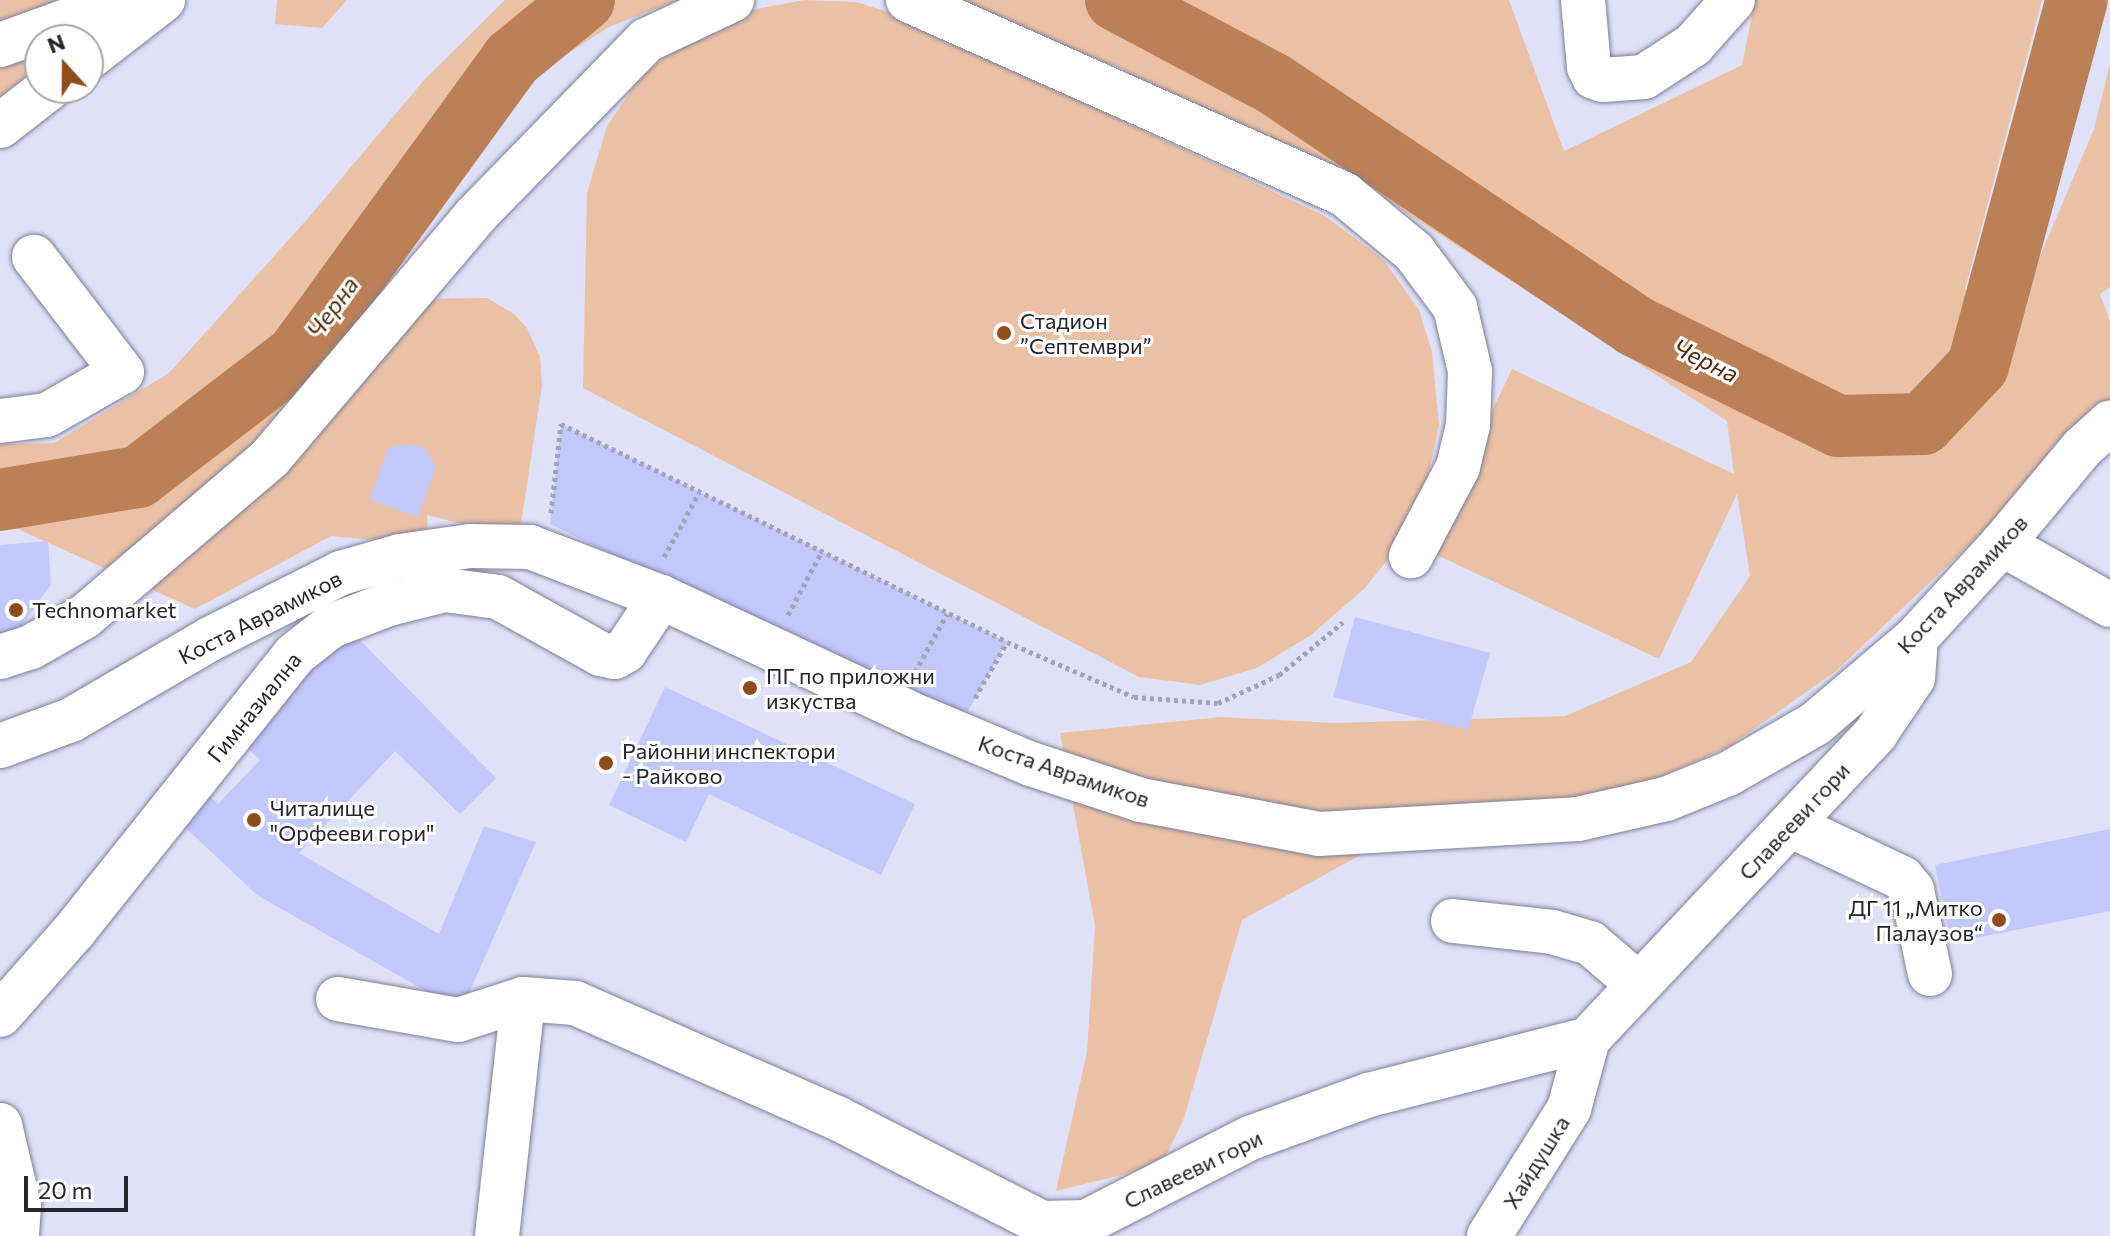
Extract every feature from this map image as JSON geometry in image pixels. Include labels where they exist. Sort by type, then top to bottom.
[{"type":"street","points":[[0,45],[125,0]]},
{"type":"street","points":[[104,46],[163,0]]},
{"type":"street","points":[[0,657],[31,647],[84,617],[270,458],[475,216],[647,40],[732,0]]},
{"type":"street","points":[[908,0],[1344,194],[1414,252],[1455,307],[1470,371],[1468,425],[1458,467],[1411,556]]},
{"type":"street","points":[[1583,0],[1589,67],[1594,77],[1603,80],[1644,77],[1693,45],[1733,0]]},
{"type":"street","points":[[0,126],[28,104]]},
{"type":"street","points":[[0,421],[47,415],[122,372],[34,257]]},
{"type":"street","name":"Коста Аврамиков","points":[[0,746],[71,720],[210,639],[341,573],[400,556],[470,546],[530,547],[661,580],[921,718],[1031,764],[1141,800],[1319,834],[1578,819],[1666,799],[1728,774],[1815,724],[1916,638],[2002,544],[2082,448],[2110,423]]},
{"type":"street","points":[[2002,544],[2110,605]]},
{"type":"street","name":"Гимназиална","points":[[0,1015],[74,931],[294,655],[331,626],[389,604],[445,590],[498,597],[601,654],[615,657],[625,651],[661,580]]},
{"type":"street","name":"Славееви гори","points":[[523,999],[575,1003],[837,1118],[1042,1223],[1086,1229],[1250,1138],[1369,1095],[1588,1039],[1792,826],[1876,733],[1913,678],[1916,638]]},
{"type":"street","points":[[1792,826],[1902,878],[1912,890],[1930,974]]},
{"type":"street","points":[[1453,921],[1552,932],[1590,943],[1638,984]]},
{"type":"street","points":[[338,999],[458,1020],[523,999],[497,1236]]},
{"type":"street","name":"Хайдушка","points":[[1489,1236],[1569,1109],[1588,1039]]},
{"type":"street","points":[[0,1125],[19,1206],[17,1236]]},
{"type":"path","points":[[550,524],[561,424],[947,614],[1134,697],[1218,703],[1279,675],[1343,622]]},
{"type":"path","points":[[661,580],[699,493]]},
{"type":"path","points":[[784,623],[821,552]]},
{"type":"path","points":[[914,674],[947,614]]},
{"type":"path","points":[[973,702],[1007,642]]},
{"type":"shaded area","points":[[0,0],[128,0],[75,24],[24,24],[24,78],[0,97]]},
{"type":"shaded area","points":[[277,0],[347,0],[322,28],[275,24]]},
{"type":"shaded area","points":[[505,0],[678,0],[609,27],[409,155],[298,300],[487,298],[514,314],[527,328],[540,357],[542,385],[519,538],[427,515],[429,545],[331,536],[195,609],[0,521],[0,444],[54,443],[169,373],[310,216],[424,80]]},
{"type":"shaded area","name":"Стадион ”Септември”","points":[[805,0],[856,2],[895,14],[1325,216],[1383,259],[1419,310],[1432,352],[1439,425],[1426,486],[1398,547],[1365,588],[1311,635],[1257,668],[1200,685],[1139,677],[583,388],[587,193],[607,126],[640,78],[675,48],[752,10]]},
{"type":"shaded area","points":[[953,0],[1509,0],[1564,151],[1742,65],[1755,0],[2042,0],[1965,289],[2015,315],[2094,129],[2110,64],[2110,287],[2100,294],[2110,321],[2110,401],[2018,499],[1836,671],[1730,746],[1559,823],[1395,836],[1242,920],[1184,1118],[1162,1165],[1056,1191],[1087,1052],[1095,926],[1060,733],[1221,717],[1336,723],[1565,716],[1691,662],[1750,576],[1737,494],[1659,659],[1426,550],[1512,369],[1734,474],[1727,421],[1385,199],[1121,69]]},
{"type":"building","points":[[561,424],[1007,642],[959,727],[550,524]]},
{"type":"building","points":[[397,445],[417,445],[426,450],[436,467],[418,517],[370,500],[387,450]]},
{"type":"building","name":"Technomarket","points":[[48,541],[51,584],[15,636],[0,638],[0,545]]},
{"type":"building","points":[[1355,617],[1490,653],[1468,730],[1333,697]]},
{"type":"building","name":"Читалище \"Орфееви гори\"","points":[[346,626],[496,778],[460,814],[395,751],[299,853],[439,934],[484,826],[536,842],[461,1011],[257,895],[171,814],[198,785],[218,804],[260,760],[239,740]]},
{"type":"building","name":"ПГ по приложни изкуства","points":[[665,687],[915,804],[881,875],[709,794],[686,842],[609,805]]},
{"type":"building","points":[[2110,829],[2110,911],[1951,943],[1935,865]]},
{"type":"waterway","name":"Черна","points":[[0,500],[138,477],[297,355],[512,59],[584,0]]},
{"type":"waterway","name":"Черна","points":[[1116,0],[1274,84],[1635,326],[1838,426],[1923,424],[1978,366],[2077,0]]},
{"type":"place","name":"Стадион ”Септември”","points":[[1004,333]]},
{"type":"place","name":"Technomarket","points":[[16,610]]},
{"type":"place","name":"ПГ по приложни изкуства","points":[[750,688]]},
{"type":"place","name":"Районни инспектори - Райково","points":[[606,763]]},
{"type":"place","name":"Читалище \"Орфееви гори\"","points":[[254,820]]},
{"type":"place","name":"ДГ 11 „Митко Палаузов“","points":[[1999,920]]}]
